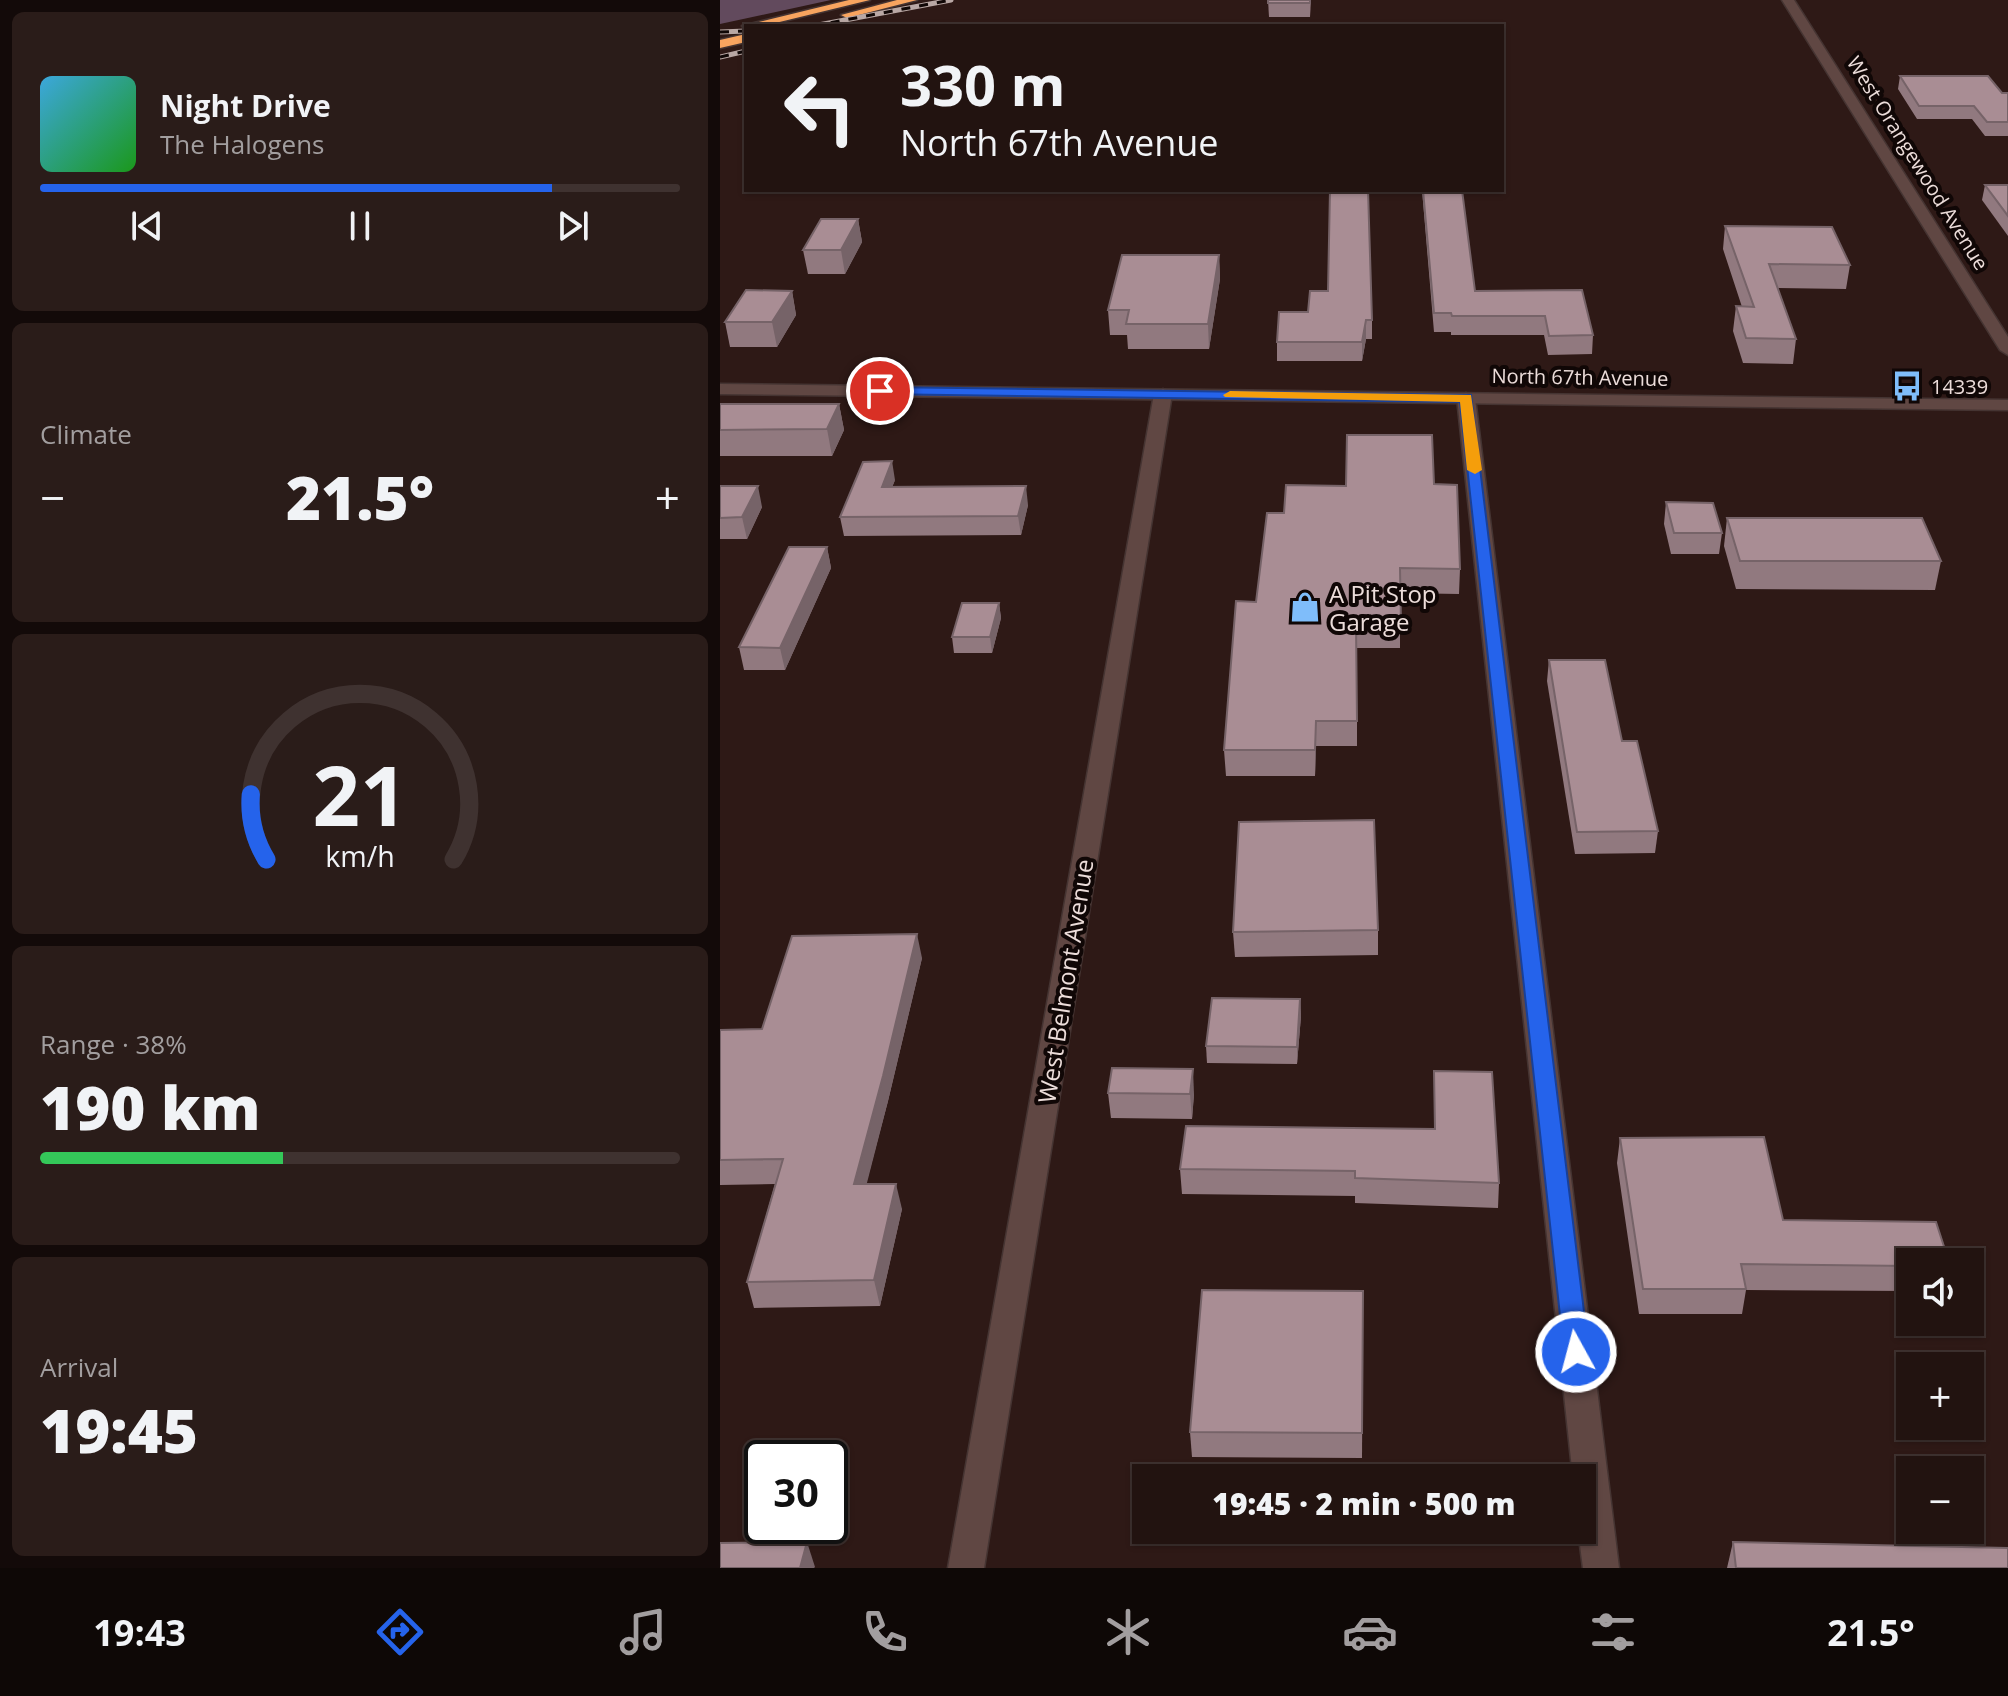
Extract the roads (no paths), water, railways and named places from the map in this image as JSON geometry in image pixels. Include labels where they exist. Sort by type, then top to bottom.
[{"type":"highway","points":[[756,24],[864,0]]},
{"type":"highway","points":[[807,24],[911,0]]},
{"type":"highway","points":[[774,20],[784,24]]},
{"type":"highway","points":[[720,32],[744,27]]},
{"type":"highway","points":[[720,44],[744,38]]},
{"type":"street","name":"West Orangewood Avenue","points":[[1788,0],[2008,350]]},
{"type":"street","name":"North 67th Avenue","points":[[720,389],[2008,405]]},
{"type":"street","name":"West Belmont Avenue","points":[[966,1568],[1163,394]]},
{"type":"street","points":[[1466,398],[1601,1568]]},
{"type":"railway","points":[[824,24],[951,0]]},
{"type":"railway","points":[[720,32],[744,31]]},
{"type":"railway","points":[[720,57],[744,51]]},
{"type":"place","name":"14339","points":[[1907,386]]},
{"type":"place","name":"A Pit Stop Garage","points":[[1305,607]]}]
